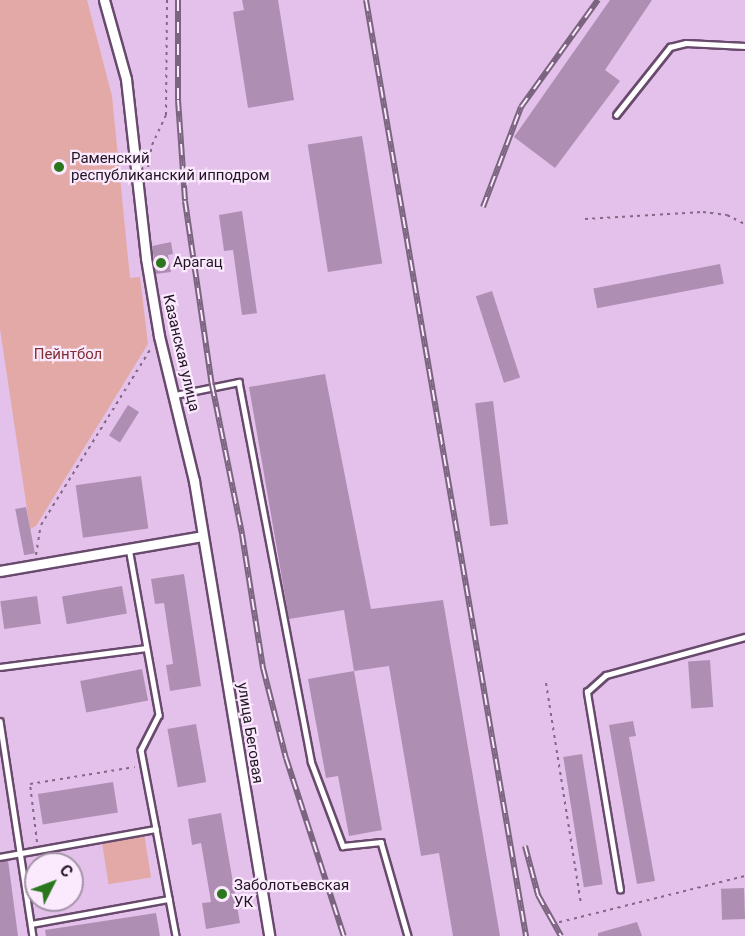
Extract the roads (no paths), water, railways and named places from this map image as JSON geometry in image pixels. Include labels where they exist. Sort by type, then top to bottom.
[{"type":"street","name":"Казанская улица","points":[[104,0],[126,80],[146,258],[159,336],[175,395],[202,536]]},
{"type":"street","points":[[0,571],[202,536]]},
{"type":"street","name":"улица Беговая","points":[[202,536],[269,936]]},
{"type":"lane","points":[[616,115],[670,47],[686,43],[745,46]]},
{"type":"lane","points":[[175,395],[239,382],[311,761],[343,846],[381,842],[408,936]]},
{"type":"lane","points":[[129,548],[159,715],[141,750],[176,936]]},
{"type":"lane","points":[[620,890],[587,692],[606,675],[745,637]]},
{"type":"lane","points":[[0,667],[146,648]]},
{"type":"lane","points":[[0,721],[33,936]]},
{"type":"lane","points":[[0,857],[156,829]]},
{"type":"lane","points":[[31,924],[169,899]]},
{"type":"railway","points":[[178,0],[178,100],[185,201],[212,385],[242,534],[263,668],[286,758],[344,936]]},
{"type":"railway","points":[[366,0],[526,936]]},
{"type":"railway","points":[[483,207],[521,107],[598,0]]},
{"type":"railway","points":[[525,846],[538,895],[561,936]]},
{"type":"place","name":"Раменский республиканский ипподром","points":[[59,167]]},
{"type":"place","name":"Арагац","points":[[161,263]]},
{"type":"place","name":"Заболотьевская УК","points":[[222,894]]},
{"type":"park label","name":"Пейнтбол","points":[[68,355]]}]
